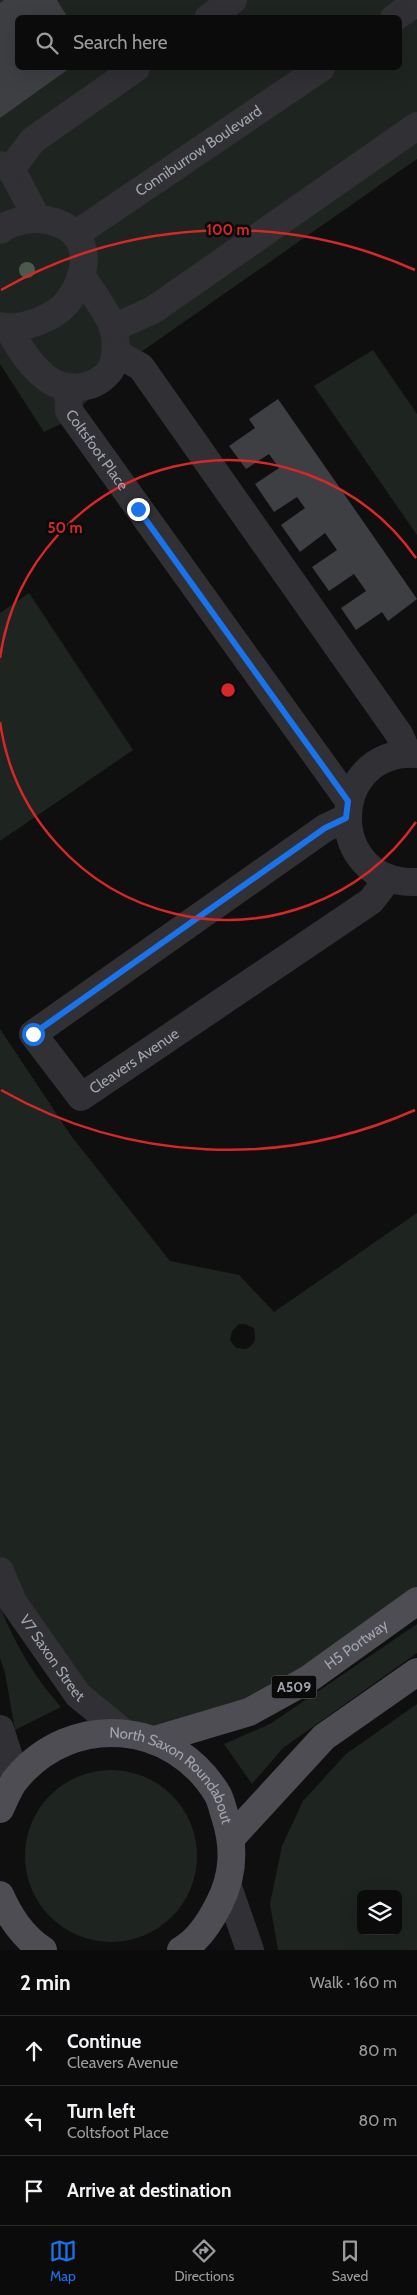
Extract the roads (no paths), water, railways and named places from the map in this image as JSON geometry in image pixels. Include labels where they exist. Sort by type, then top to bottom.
[{"type":"main road","name":"H5 Portway","points":[[155,1740],[249,1712],[308,1680],[417,1601]]},
{"type":"main road","points":[[232,1837],[324,1737],[417,1672]]},
{"type":"main road","name":"North Saxon Roundabout","points":[[0,1809],[16,1779],[45,1752],[83,1736],[123,1732],[155,1740],[192,1762],[218,1796],[232,1837],[232,1862],[228,1887],[211,1921],[181,1950]]},
{"type":"main road","points":[[0,1895],[9,1916],[32,1943],[43,1950]]},
{"type":"street","points":[[212,15],[233,0]]},
{"type":"street","points":[[398,15],[417,2]]},
{"type":"street","points":[[37,218],[5,167],[33,140],[133,70]]},
{"type":"street","name":"Conniburrow Boulevard","points":[[76,234],[318,70]]},
{"type":"street","points":[[0,230],[8,224],[37,218],[58,223],[76,234],[85,254],[81,275],[68,302],[40,322],[4,327],[22,352],[46,378],[68,388],[92,385],[109,372],[114,340],[153,310],[417,126]]},
{"type":"street","points":[[81,275],[114,340],[141,366],[413,754],[388,758],[370,768],[357,783],[347,810],[349,838],[358,855],[371,870],[388,879],[404,883],[417,882]]},
{"type":"street","name":"Coltsfoot Place","points":[[68,388],[69,411],[347,810]]},
{"type":"street","name":"Cleavers Avenue","points":[[347,810],[325,828],[33,1034],[81,1097],[371,901],[388,879]]},
{"type":"street","name":"V7 Saxon Street","points":[[0,1571],[13,1602],[78,1695],[123,1732]]},
{"type":"street","points":[[0,1729],[16,1779]]},
{"type":"street","points":[[228,1887],[250,1950]]}]
